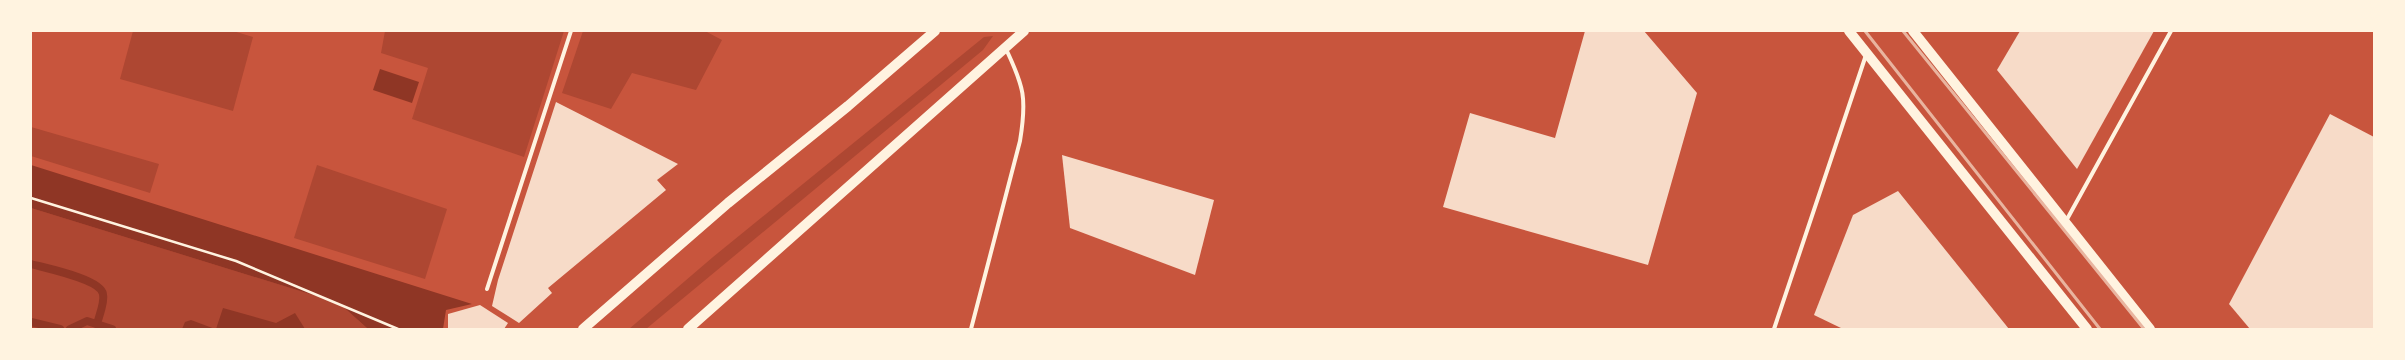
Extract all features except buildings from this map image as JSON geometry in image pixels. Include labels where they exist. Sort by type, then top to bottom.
[{"type":"main road","points":[[583,329],[728,203],[848,106],[935,31]]},
{"type":"main road","points":[[688,329],[1006,49],[1024,31]]},
{"type":"main road","points":[[1849,31],[2087,329]]},
{"type":"main road","points":[[1913,31],[2150,329]]},
{"type":"street","points":[[488,289],[571,31]]},
{"type":"street","points":[[2065,222],[2171,31]]},
{"type":"street","points":[[971,329],[1020,141],[1025,112],[1022,83],[1006,49]]},
{"type":"street","points":[[1774,329],[1867,53]]},
{"type":"path","points":[[31,198],[236,261],[398,329]]},
{"type":"shaded area","points":[[133,31],[233,31],[253,37],[233,111],[120,79]]},
{"type":"shaded area","points":[[385,31],[564,31],[524,157],[412,119],[428,68],[381,53]]},
{"type":"shaded area","points":[[583,31],[705,31],[722,40],[696,90],[632,73],[611,109],[562,93]]},
{"type":"shaded area","points":[[993,36],[983,50],[646,329],[629,329],[713,257],[984,37]]},
{"type":"shaded area","points":[[380,69],[419,82],[412,103],[373,90]]},
{"type":"shaded area","points":[[31,127],[159,164],[150,193],[31,156]]},
{"type":"shaded area","points":[[31,165],[472,304],[446,310],[443,329],[368,329],[339,303],[31,208]]},
{"type":"shaded area","points":[[317,165],[447,209],[425,279],[294,238]]},
{"type":"shaded area","points":[[31,208],[339,303],[368,329],[31,329]]},
{"type":"shaded area","points":[[223,308],[276,323],[295,313],[305,329],[216,329]]},
{"type":"shaded area","points":[[191,320],[215,329],[182,329],[185,322]]},
{"type":"waterway","points":[[31,264],[72,275],[83,279],[100,289],[103,294],[103,301],[97,324]]},
{"type":"waterway","points":[[70,329],[87,321],[112,329]]},
{"type":"waterway","points":[[31,322],[60,329]]},
{"type":"railway","points":[[1865,31],[2100,329]]},
{"type":"railway","points":[[1903,31],[2144,329]]}]
